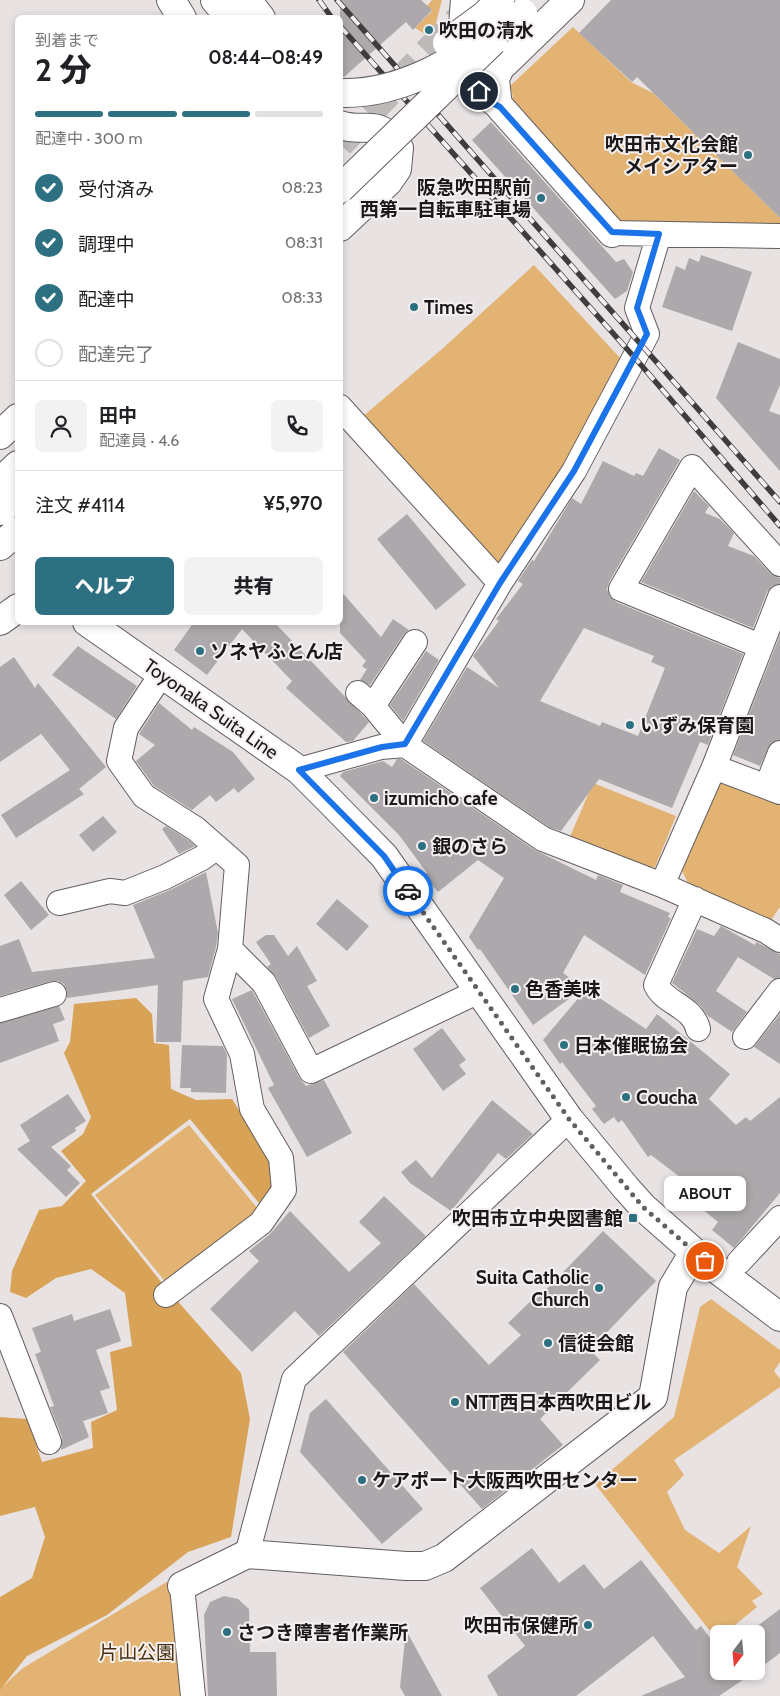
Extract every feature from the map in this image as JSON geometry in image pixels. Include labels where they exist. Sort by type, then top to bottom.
[{"type":"main road","points":[[171,0],[180,15]]},
{"type":"main road","points":[[196,0],[208,15]]},
{"type":"main road","points":[[215,0],[228,15]]},
{"type":"main road","points":[[247,0],[259,15]]},
{"type":"main road","points":[[466,0],[463,25],[467,47],[486,60],[504,64],[570,0]]},
{"type":"main road","points":[[343,75],[366,75],[390,71],[412,63],[519,4]]},
{"type":"main road","points":[[343,93],[366,94],[401,85],[464,53],[519,4]]},
{"type":"main road","points":[[343,186],[519,4]]},
{"type":"main road","points":[[500,107],[612,232]]},
{"type":"main road","points":[[343,124],[370,126],[388,133],[399,148],[397,169],[388,182],[343,224]]},
{"type":"main road","points":[[0,435],[15,421]]},
{"type":"main road","points":[[0,482],[15,468]]},
{"type":"main road","points":[[0,511],[15,498]]},
{"type":"main road","points":[[0,546],[15,533]]},
{"type":"main road","points":[[0,622],[15,610]]},
{"type":"main road","name":"Toyonaka Suita Line","points":[[91,625],[299,770],[384,856],[569,1119],[643,1207],[694,1252],[780,1318]]},
{"type":"main road","points":[[182,1586],[247,1554],[406,1566],[425,1566],[444,1558],[653,1397],[674,1287],[694,1252]]},
{"type":"street","points":[[467,47],[471,82],[487,100],[500,107]]},
{"type":"street","points":[[500,107],[497,79],[504,64]]},
{"type":"street","points":[[612,232],[780,236]]},
{"type":"street","points":[[405,744],[500,583],[574,471],[647,334],[637,308],[659,234]]},
{"type":"street","points":[[343,410],[500,583]]},
{"type":"street","points":[[760,646],[621,589],[692,466],[780,564]]},
{"type":"street","points":[[662,885],[714,767],[780,597]]},
{"type":"street","points":[[415,642],[366,700],[405,744],[543,839],[695,899],[766,931],[780,940]]},
{"type":"street","points":[[161,674],[126,728],[119,761],[144,796],[163,810],[196,829],[237,865],[230,949],[216,999],[242,1054],[252,1109],[281,1158],[284,1190],[261,1223],[166,1294]]},
{"type":"street","points":[[299,770],[382,747],[405,744]]},
{"type":"street","points":[[714,767],[773,789],[780,753]]},
{"type":"street","points":[[59,903],[110,891],[126,893],[166,877],[202,858],[216,847]]},
{"type":"street","points":[[695,899],[656,985],[659,991],[693,1016],[698,1029]]},
{"type":"street","points":[[230,949],[264,983],[311,1070],[479,991]]},
{"type":"street","points":[[746,1037],[780,990]]},
{"type":"street","points":[[0,1010],[54,994]]},
{"type":"street","points":[[247,1554],[294,1379],[569,1119]]},
{"type":"street","points":[[739,1262],[780,1218]]},
{"type":"street","points":[[1,1319],[49,1442]]},
{"type":"street","points":[[182,1586],[193,1696]]},
{"type":"green space","points":[[432,0],[442,0],[434,30],[431,34],[425,34],[415,28],[432,11],[427,6]]},
{"type":"green space","points":[[573,27],[631,82],[653,93],[780,218],[780,227],[625,224],[611,215],[508,104],[513,97],[510,86]]},
{"type":"green space","points":[[534,265],[621,359],[568,469],[503,566],[490,563],[361,418],[442,349]]},
{"type":"green space","points":[[727,781],[780,802],[780,907],[771,920],[689,885],[681,869],[717,785]]},
{"type":"green space","points":[[593,783],[676,816],[655,867],[645,871],[569,839]]},
{"type":"green space","points":[[189,1125],[263,1215],[168,1285],[95,1195]]},
{"type":"green space","points":[[711,1299],[780,1350],[780,1362],[774,1371],[780,1379],[780,1387],[674,1460],[684,1475],[667,1492],[685,1530],[719,1553],[751,1526],[737,1567],[763,1594],[752,1601],[757,1607],[735,1625],[710,1625],[710,1631],[595,1484],[674,1417],[700,1307]]},
{"type":"green space","name":"片山公園","points":[[175,1577],[185,1696],[0,1696],[0,1689],[23,1668]]},
{"type":"shaded area","points":[[136,998],[152,1014],[154,1043],[169,1045],[171,1089],[196,1100],[232,1099],[269,1158],[276,1188],[263,1208],[190,1119],[91,1194],[166,1288],[241,1373],[250,1419],[231,1537],[188,1552],[107,1615],[27,1656],[0,1690],[0,1597],[32,1578],[45,1537],[35,1507],[0,1516],[0,1417],[27,1419],[42,1462],[93,1448],[91,1422],[117,1410],[110,1352],[132,1346],[125,1293],[91,1269],[56,1278],[26,1298],[10,1292],[12,1271],[39,1210],[62,1206],[86,1181],[61,1151],[83,1134],[91,1117],[64,1053],[70,1042],[74,1004]]},
{"type":"building","points":[[340,0],[421,0],[432,10],[413,30],[406,22],[344,77],[343,15],[340,15]]},
{"type":"building","name":"吹田市文化会館 メイシアター","points":[[611,0],[780,0],[780,218],[637,77],[632,82],[579,33]]},
{"type":"building","name":"阪急吹田駅前 西第一自転車駐車場","points":[[491,122],[616,262],[624,259],[633,272],[627,291],[615,299],[472,140]]},
{"type":"building","points":[[701,255],[752,272],[732,331],[662,307],[676,266],[685,270],[689,258],[699,262]]},
{"type":"building","points":[[738,342],[780,359],[780,385],[769,411],[780,415],[780,471],[716,398]]},
{"type":"building","points":[[659,448],[680,460],[609,582],[607,589],[610,596],[616,602],[743,654],[708,745],[700,742],[672,808],[599,779],[561,831],[549,827],[423,741],[467,667],[499,688],[473,656],[499,621],[496,619],[523,584],[518,581],[532,560],[534,561],[572,498],[581,504],[603,461],[634,476],[636,473],[643,476]],"holes":[[[584,628],[654,656],[651,662],[665,668],[638,736],[602,722],[600,726],[540,701]]]},
{"type":"building","points":[[694,491],[709,506],[705,513],[720,519],[734,533],[728,546],[754,556],[770,573],[780,578],[780,584],[772,586],[767,592],[753,628],[641,582]]},
{"type":"building","points":[[407,514],[466,585],[436,610],[377,539]]},
{"type":"building","points":[[343,593],[381,637],[393,619],[409,630],[404,634],[370,685],[360,680],[368,667],[366,669],[362,666],[366,661],[340,633],[340,625],[343,625]]},
{"type":"building","points":[[192,625],[277,625],[369,722],[353,741],[346,742],[286,688],[292,681],[242,629],[207,675],[174,650]]},
{"type":"building","points":[[780,635],[780,740],[771,743],[760,766],[733,755]]},
{"type":"building","points":[[78,646],[137,686],[116,719],[52,675]]},
{"type":"building","points":[[426,651],[439,660],[403,721],[390,705]]},
{"type":"building","points":[[14,657],[35,688],[38,683],[106,767],[79,789],[84,794],[16,838],[1,815],[70,770],[41,734],[0,762],[0,667]]},
{"type":"building","points":[[159,703],[192,730],[194,727],[233,752],[255,779],[238,793],[234,788],[216,802],[210,795],[192,810],[154,786],[136,761],[155,745],[139,734]]},
{"type":"building","points":[[397,759],[401,759],[535,850],[596,880],[598,875],[623,885],[620,892],[670,913],[668,917],[671,918],[645,975],[584,935],[563,973],[584,988],[533,1025],[480,949],[478,950],[469,937],[504,878],[478,860],[438,892],[424,875],[427,873],[399,835],[340,776],[343,772],[383,761],[392,767]]},
{"type":"building","points":[[103,816],[117,832],[93,852],[79,835]]},
{"type":"building","points":[[166,826],[195,846],[179,854],[162,829]]},
{"type":"building","points":[[206,872],[218,933],[216,947],[208,977],[183,981],[181,1042],[156,1042],[158,985],[67,998],[64,984],[58,981],[51,981],[0,996],[0,946],[19,939],[32,972],[155,958],[133,905],[170,890]]},
{"type":"building","points":[[21,881],[49,915],[31,930],[4,895]]},
{"type":"building","points":[[337,899],[369,926],[347,951],[316,924]]},
{"type":"building","points":[[721,926],[755,945],[756,942],[780,954],[780,978],[774,979],[738,957],[716,991],[747,1012],[732,1032],[708,1016],[700,1005],[672,983],[697,929],[714,936]]},
{"type":"building","points":[[266,935],[274,935],[288,956],[297,946],[317,981],[307,986],[330,1026],[309,1038],[276,977],[267,967],[271,964],[256,942]]},
{"type":"building","points":[[586,989],[646,1029],[657,1014],[730,1074],[709,1099],[736,1125],[746,1117],[750,1121],[780,1097],[780,1193],[734,1248],[712,1230],[718,1222],[686,1196],[693,1187],[651,1155],[648,1157],[622,1120],[618,1123],[614,1117],[604,1124],[592,1109],[596,1106],[562,1062],[560,1064],[543,1040]]},
{"type":"building","points":[[252,990],[299,1077],[306,1086],[324,1080],[352,1133],[307,1157],[268,1088],[274,1085],[232,999]]},
{"type":"building","points":[[59,1006],[65,1020],[53,1024],[59,1041],[0,1063],[0,1023]]},
{"type":"building","points":[[780,1014],[780,1064],[754,1047]]},
{"type":"building","points":[[442,1028],[466,1060],[459,1065],[466,1074],[443,1091],[413,1049]]},
{"type":"building","points":[[182,1045],[223,1046],[227,1055],[226,1093],[191,1092],[191,1088],[180,1088]]},
{"type":"building","points":[[68,1094],[86,1121],[75,1128],[76,1131],[51,1147],[71,1166],[67,1170],[80,1183],[66,1197],[17,1149],[30,1141],[20,1125]]},
{"type":"building","points":[[492,1100],[533,1134],[506,1159],[498,1153],[451,1211],[410,1183],[401,1172],[416,1160],[432,1178]]},
{"type":"building","points":[[384,1196],[426,1236],[319,1336],[295,1311],[252,1352],[210,1309],[259,1261],[249,1251],[270,1234],[290,1211],[349,1272],[381,1243],[359,1222]]},
{"type":"building","points":[[603,1231],[656,1281],[590,1350],[600,1360],[540,1419],[563,1445],[482,1509],[343,1352],[414,1284],[489,1365],[521,1335],[508,1323],[536,1296],[538,1298]]},
{"type":"building","points":[[110,1309],[121,1341],[96,1350],[110,1388],[100,1391],[108,1413],[83,1421],[89,1437],[61,1450],[62,1437],[50,1407],[54,1406],[35,1354],[41,1352],[32,1328],[72,1314],[74,1321]]},
{"type":"building","name":"ケアポート大阪西吹田センター","points":[[326,1399],[423,1509],[382,1544],[300,1452],[310,1413]]},
{"type":"building","name":"吹田市保健所","points":[[532,1548],[559,1583],[584,1564],[604,1589],[641,1560],[696,1630],[701,1626],[710,1638],[710,1680],[743,1680],[719,1696],[641,1696],[685,1677],[653,1636],[576,1696],[498,1696],[487,1676],[525,1646],[480,1588]]},
{"type":"building","name":"さつき障害者作業所","points":[[224,1596],[238,1599],[249,1609],[250,1652],[276,1652],[277,1696],[208,1696],[204,1615],[210,1602]]},
{"type":"building","points":[[780,1609],[780,1653],[765,1664],[765,1625],[759,1625]]},
{"type":"building","points":[[406,1630],[442,1696],[405,1696],[400,1687]]},
{"type":"tunnel","points":[[343,141],[460,18]]},
{"type":"railway","points":[[319,0],[330,15]]},
{"type":"railway","points":[[337,0],[780,502]]},
{"type":"railway","points":[[343,29],[635,358],[780,526]]},
{"type":"way so far","points":[[408,891],[569,1119],[643,1207],[705,1261]]},
{"type":"place","name":"吹田の清水","points":[[429,30]]},
{"type":"place","name":"吹田市文化会館 メイシアター","points":[[748,155]]},
{"type":"place","name":"阪急吹田駅前 西第一自転車駐車場","points":[[541,198]]},
{"type":"place","name":"Times","points":[[414,307]]},
{"type":"place","name":"ソネヤふとん店","points":[[200,651]]},
{"type":"place","name":"いずみ保育園","points":[[630,725]]},
{"type":"place","name":"izumicho cafe","points":[[374,798]]},
{"type":"place","name":"銀のさら","points":[[422,846]]},
{"type":"place","name":"色香美味","points":[[515,989]]},
{"type":"place","name":"日本催眠協会","points":[[564,1045]]},
{"type":"place","name":"Coucha","points":[[626,1097]]},
{"type":"place","name":"吹田市立中央図書館","points":[[633,1218]]},
{"type":"place","name":"ABOUT","points":[[705,1261]]},
{"type":"place","name":"Suita Catholic Church","points":[[599,1288]]},
{"type":"place","name":"信徒会館","points":[[548,1343]]},
{"type":"place","name":"NTT西日本西吹田ビル","points":[[455,1402]]},
{"type":"place","name":"ケアポート大阪西吹田センター","points":[[362,1480]]},
{"type":"place","name":"吹田市保健所","points":[[588,1625]]},
{"type":"place","name":"さつき障害者作業所","points":[[227,1632]]},
{"type":"route","points":[[408,891],[384,856],[299,770],[382,747],[405,744],[500,583],[574,471],[647,334],[637,308],[659,234],[612,232],[500,107],[487,100],[479,91]]}]
